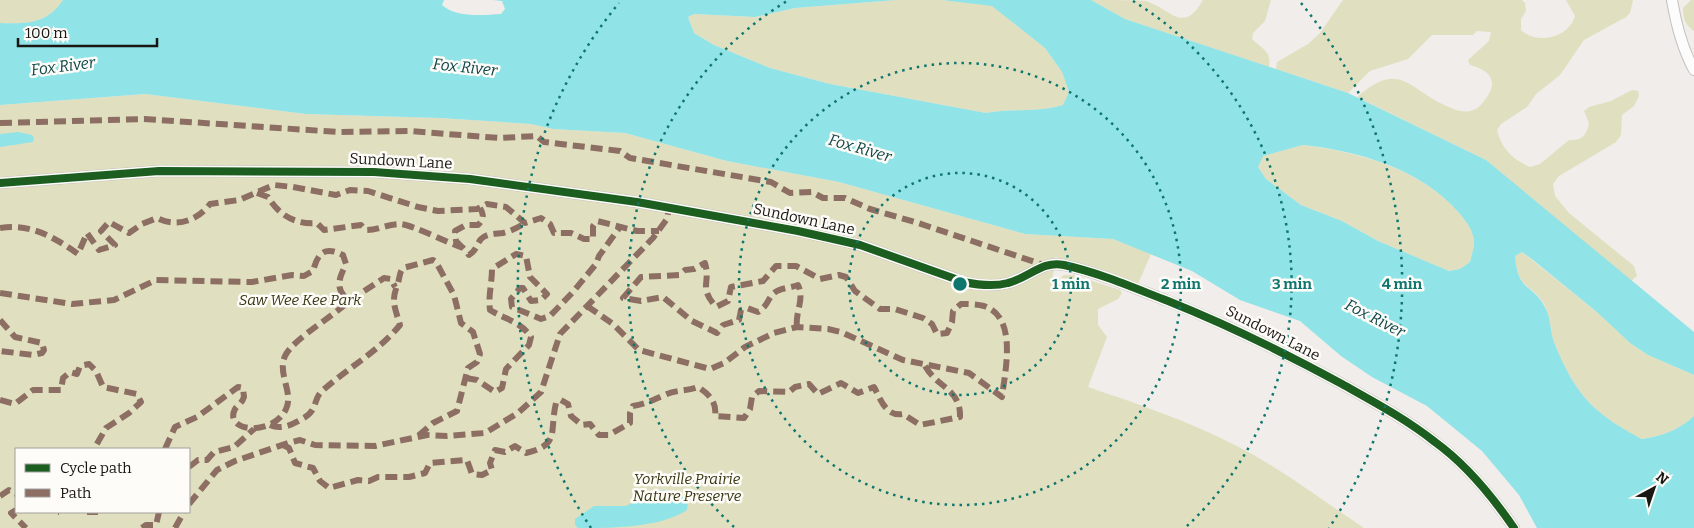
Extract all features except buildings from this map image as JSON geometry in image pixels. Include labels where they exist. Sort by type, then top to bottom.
[{"type":"street","points":[[1672,0],[1676,23],[1688,59],[1694,70]]},
{"type":"street","name":"Sundown Lane","points":[[0,183],[159,171],[374,172],[425,175],[601,197],[772,226],[860,245],[950,277],[979,284],[1009,283],[1044,265],[1064,265],[1134,287],[1221,322],[1283,352],[1398,416],[1436,442],[1470,472],[1496,502],[1514,528]]},
{"type":"green space","points":[[0,0],[63,0],[50,14],[35,21],[0,23]]},
{"type":"green space","points":[[896,0],[942,0],[992,5],[1045,48],[1062,72],[1069,92],[1063,105],[1044,109],[986,113],[830,84],[770,68],[714,45],[694,33],[688,17],[694,14],[755,17],[795,8]]},
{"type":"green space","points":[[1091,0],[1146,1],[1176,17],[1183,18],[1196,10],[1203,0],[1271,0],[1265,21],[1253,33],[1252,39],[1268,54],[1269,67],[1125,19]]},
{"type":"green space","points":[[1343,0],[1522,0],[1525,3],[1526,11],[1521,19],[1521,30],[1528,35],[1544,38],[1559,34],[1572,24],[1575,16],[1566,0],[1633,0],[1630,13],[1626,17],[1584,40],[1560,75],[1536,94],[1527,107],[1501,124],[1497,130],[1501,142],[1509,153],[1518,161],[1530,167],[1540,164],[1569,140],[1583,136],[1587,131],[1589,123],[1584,111],[1589,107],[1611,101],[1632,90],[1638,91],[1639,96],[1634,106],[1622,115],[1621,135],[1616,142],[1559,176],[1553,184],[1555,196],[1569,213],[1634,266],[1637,276],[1631,281],[1486,160],[1357,97],[1372,86],[1385,80],[1395,79],[1405,81],[1436,101],[1459,111],[1475,109],[1487,97],[1492,80],[1482,70],[1470,65],[1468,60],[1489,41],[1491,32],[1477,31],[1473,35],[1432,35],[1408,59],[1370,71],[1348,93],[1276,69],[1277,62],[1308,44],[1320,33]]},
{"type":"green space","points":[[1691,0],[1694,0],[1694,31],[1687,24],[1683,12],[1683,8]]},
{"type":"green space","name":"Saw Wee Kee Park","points":[[145,94],[306,114],[440,118],[531,124],[553,129],[625,133],[727,161],[839,182],[1025,234],[1113,239],[1151,254],[1138,284],[1055,257],[1052,285],[1064,275],[1074,275],[1120,290],[1122,293],[1118,299],[1098,309],[1098,325],[1107,337],[1088,387],[1144,406],[1235,445],[1285,474],[1364,528],[0,528],[0,105]]},
{"type":"green space","points":[[1303,145],[1345,152],[1367,158],[1408,174],[1427,185],[1459,213],[1473,234],[1474,248],[1470,262],[1460,269],[1449,271],[1378,241],[1342,221],[1301,205],[1266,179],[1258,167],[1262,156]]},
{"type":"green space","points":[[1522,252],[1598,313],[1630,343],[1648,355],[1694,375],[1694,416],[1669,432],[1655,437],[1640,439],[1596,409],[1577,387],[1562,360],[1554,342],[1546,308],[1519,276],[1515,256]]},
{"type":"water","name":"Fox River","points":[[63,0],[444,0],[442,5],[454,12],[478,15],[501,14],[505,9],[502,1],[493,0],[896,0],[795,8],[755,17],[694,14],[688,17],[694,33],[714,45],[770,68],[830,84],[986,113],[1044,109],[1063,105],[1069,92],[1062,72],[1045,48],[992,6],[942,0],[1091,0],[1125,19],[1348,93],[1486,160],[1694,332],[1694,375],[1648,355],[1630,343],[1598,313],[1533,260],[1522,252],[1515,256],[1519,277],[1546,309],[1554,342],[1566,369],[1583,395],[1596,409],[1641,439],[1669,432],[1694,416],[1694,528],[1537,528],[1519,495],[1482,451],[1427,406],[1372,377],[1341,356],[1300,321],[1240,300],[1192,271],[1113,239],[1025,234],[839,182],[727,161],[625,133],[553,129],[531,124],[440,118],[306,114],[145,94],[0,105],[0,23],[35,21],[50,14]],"holes":[[[1303,145],[1345,152],[1388,165],[1427,185],[1444,198],[1462,216],[1471,230],[1474,248],[1470,262],[1460,269],[1449,271],[1378,241],[1342,221],[1301,205],[1266,179],[1258,167],[1263,156]]]},
{"type":"water","points":[[18,132],[32,135],[34,138],[33,142],[0,147],[0,134]]},
{"type":"water","points":[[657,490],[670,491],[681,496],[688,502],[687,510],[663,520],[635,526],[578,528],[575,525],[575,519],[594,506],[626,506]]},
{"type":"marked path","points":[[0,123],[144,119],[338,132],[409,131],[499,138],[537,136],[544,142],[620,151],[630,158],[771,182],[790,193],[812,192],[823,198],[845,198],[870,209],[1044,265]]},
{"type":"marked path","points":[[0,228],[11,227],[32,230],[51,237],[78,254],[87,233],[99,250],[115,245],[101,231],[109,222],[129,233],[142,224],[157,218],[171,222],[186,221],[199,215],[210,204],[239,200],[274,185],[336,195],[350,190],[368,191],[418,207],[438,211],[477,209],[487,204],[506,207],[525,223],[541,218],[550,224],[554,233],[571,233],[584,239],[593,239],[593,226],[597,221],[637,231],[659,231]]},
{"type":"marked path","points":[[257,193],[268,197],[277,209],[288,218],[302,222],[317,223],[324,230],[361,225],[366,230],[370,230],[391,225],[406,225],[463,248],[469,255],[483,237],[503,233],[525,223]]},
{"type":"marked path","points":[[190,503],[217,470],[235,461],[288,443],[300,440],[315,445],[375,446],[427,435],[447,436],[485,433],[518,413],[541,392],[560,334],[653,238],[667,219],[669,207]]},
{"type":"marked path","points":[[463,248],[456,241],[455,231],[466,225],[478,225],[483,217],[480,208]]},
{"type":"marked path","points":[[466,378],[477,380],[495,392],[502,388],[506,369],[529,345],[531,337],[522,327],[490,310],[492,269],[516,254],[526,256],[530,277],[547,294],[541,300],[531,301],[523,288],[520,288],[511,299],[512,307],[541,319],[550,316],[573,292],[596,264],[599,256],[620,227]]},
{"type":"marked path","points":[[0,293],[72,304],[114,300],[156,280],[252,282],[292,275],[304,276],[313,271],[317,259],[323,252],[327,251],[343,255],[346,264],[339,284],[349,301],[384,278],[391,279],[395,287]]},
{"type":"marked path","points":[[270,425],[286,426],[307,416],[311,413],[321,392],[391,335],[400,325],[394,299],[400,273],[403,268],[433,260],[436,262],[454,295],[461,323],[473,332],[480,354],[477,362],[468,368],[457,411],[433,423],[418,436]]},
{"type":"marked path","points":[[587,306],[613,324],[639,350],[710,369],[724,363],[745,347],[774,333],[797,327],[828,329],[841,332],[903,360],[969,373],[1002,397],[1007,360],[1005,333],[1002,321],[995,312],[984,306],[961,304],[953,311],[952,322],[947,333],[937,334],[932,324],[923,318],[895,309],[880,309],[855,291],[846,277],[839,275],[820,279],[796,266],[776,266],[763,281],[731,287],[728,301],[716,307],[706,289],[705,263],[694,269],[685,270],[679,275],[641,277],[623,298],[641,301],[663,297],[692,321],[717,333],[723,325],[739,320],[741,310],[747,308],[758,312],[776,291],[798,285],[801,295],[797,327]]},
{"type":"marked path","points":[[165,448],[175,427],[197,417],[238,387],[243,388],[244,397],[235,409],[233,417],[236,423],[251,428],[261,427],[271,424],[280,418],[288,403],[283,363],[289,349],[349,301]]},
{"type":"marked path","points":[[0,320],[15,337],[42,343],[44,350],[42,353],[33,355],[0,351]]},
{"type":"marked path","points":[[0,400],[15,404],[33,390],[61,390],[63,378],[70,372],[77,374],[80,366],[89,364],[96,371],[103,387],[137,394],[141,402],[129,413],[106,428],[95,448]]},
{"type":"marked path","points":[[283,445],[289,448],[295,463],[313,468],[320,481],[329,488],[358,480],[369,481],[378,477],[409,477],[425,473],[430,463],[467,460],[472,474],[482,475],[492,470],[490,463],[495,450],[505,452],[515,446],[526,453],[544,446],[552,436],[556,403],[561,400],[568,404],[571,416],[582,425],[590,424],[599,435],[609,435],[630,423],[630,413],[633,406],[671,393],[698,387],[711,399],[715,407],[715,416],[744,418],[750,409],[752,397],[759,391],[789,392],[795,387],[809,384],[818,394],[841,383],[858,393],[874,387],[888,410],[892,413],[903,414],[920,425],[960,417],[959,407],[952,394],[929,372],[924,364]]},
{"type":"marked path","points":[[190,466],[198,460],[207,460],[214,452],[234,447],[254,429]]},
{"type":"marked path","points":[[0,496],[9,490],[15,493]]},
{"type":"marked path","points":[[15,511],[11,513],[26,528]]},
{"type":"marked path","points":[[142,528],[146,525],[156,525],[159,513]]},
{"type":"marked path","points":[[175,528],[183,513]]},
{"type":"cycle path","points":[[0,183],[159,171],[374,172],[470,179],[637,202],[798,231],[860,245],[964,282],[975,284],[1002,284],[1016,281],[1042,267],[1056,264],[1064,265],[1117,281],[1212,320],[1299,361],[1378,404],[1424,434],[1458,461],[1488,493],[1514,528]]},
{"type":"park label","name":"Yorkville Prairie Nature Preserve","points":[[687,488]]}]
